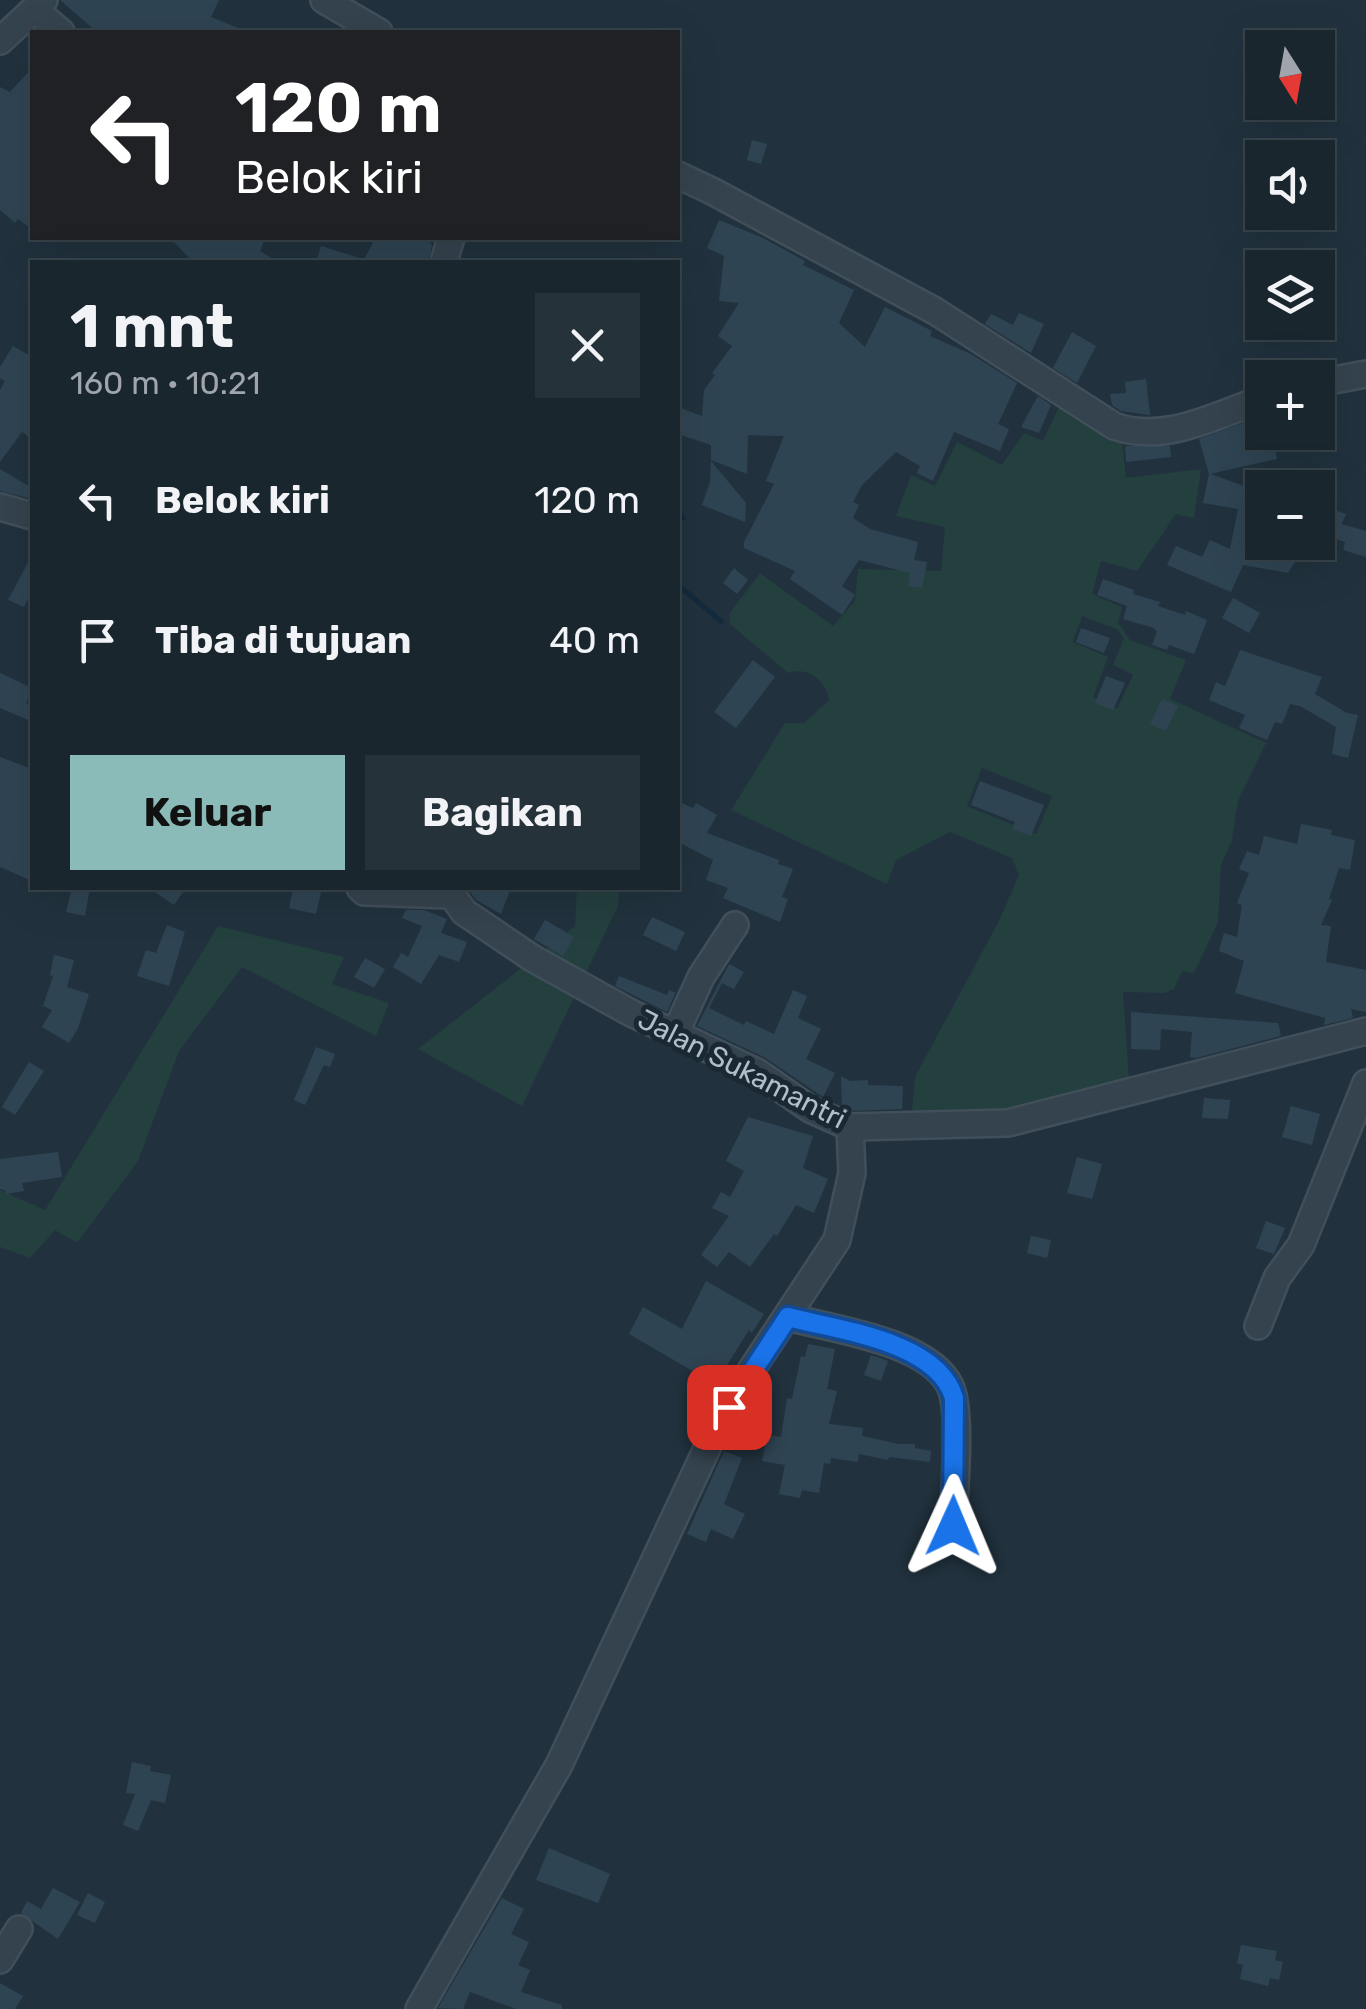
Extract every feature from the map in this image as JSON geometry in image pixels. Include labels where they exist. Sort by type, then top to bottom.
[{"type":"street","points":[[324,0],[376,30]]},
{"type":"street","points":[[0,41],[39,5],[59,30]]},
{"type":"street","points":[[680,176],[935,310],[1114,426],[1130,432],[1166,431],[1245,405]]},
{"type":"street","points":[[1335,380],[1366,374]]},
{"type":"street","points":[[0,506],[30,515]]},
{"type":"street","points":[[362,890],[449,891]]},
{"type":"street","name":"Jalan Sukamantri","points":[[449,891],[464,912],[532,958],[674,1034],[757,1072],[810,1109],[850,1126],[1008,1123],[1366,1031]]},
{"type":"street","points":[[674,1034],[735,925]]},
{"type":"street","points":[[1258,1326],[1277,1278],[1302,1245],[1366,1083]]},
{"type":"street","points":[[419,2009],[462,1928],[559,1766],[708,1444],[748,1375],[837,1240],[852,1173],[850,1126]]},
{"type":"street","points":[[788,1317],[901,1347],[921,1357],[950,1384],[955,1412],[953,1526]]},
{"type":"street","points":[[0,1960],[19,1929]]},
{"type":"green space","points":[[1059,407],[1122,442],[1126,478],[1201,469],[1194,518],[1176,514],[1137,571],[1101,561],[1092,594],[1122,607],[1118,623],[1130,640],[1186,660],[1170,699],[1266,743],[1238,801],[1232,840],[1221,865],[1218,922],[1194,973],[1182,971],[1174,989],[1164,993],[1123,992],[1129,1080],[1029,1108],[912,1111],[915,1077],[1000,919],[1019,875],[1012,858],[950,832],[896,860],[887,884],[731,810],[785,723],[804,723],[829,700],[815,676],[802,671],[788,673],[730,624],[729,614],[760,573],[833,626],[855,601],[858,569],[941,571],[945,527],[896,516],[911,475],[935,486],[957,442],[1002,465],[1024,433],[1043,441]],"holes":[[[1082,616],[1117,629],[1124,638],[1113,665],[1133,675],[1117,709],[1093,697],[1108,657],[1073,642]],[[982,768],[1052,796],[1036,834],[967,806]]]},
{"type":"green space","points":[[577,890],[619,890],[618,906],[522,1106],[418,1049],[575,926]]},
{"type":"green space","points":[[218,926],[344,957],[332,984],[389,1003],[376,1036],[242,967],[179,1051],[138,1161],[77,1243],[55,1230],[30,1258],[0,1247],[0,1190],[45,1210]]},
{"type":"building","points":[[60,0],[219,0],[211,17],[243,30],[95,30]]},
{"type":"building","points":[[30,70],[30,228],[18,219],[15,223],[0,210],[0,87],[10,92]]},
{"type":"building","points":[[752,140],[767,144],[761,164],[747,160]]},
{"type":"building","points":[[719,220],[763,238],[805,261],[803,265],[854,290],[839,323],[865,347],[885,307],[1017,383],[998,424],[1009,429],[1000,451],[954,432],[933,481],[917,473],[920,466],[896,452],[862,485],[853,502],[859,505],[853,518],[870,529],[918,542],[914,560],[927,562],[922,588],[908,586],[910,573],[859,560],[842,586],[855,595],[842,615],[790,579],[795,571],[744,548],[774,484],[766,481],[784,436],[748,435],[747,474],[711,460],[711,445],[680,435],[680,408],[702,416],[704,390],[732,346],[718,336],[739,303],[719,301],[724,256],[707,248]]},
{"type":"building","points":[[172,240],[264,240],[260,251],[275,260],[191,260]]},
{"type":"building","points":[[374,240],[424,240],[432,244],[428,260],[364,260]]},
{"type":"building","points":[[321,246],[363,260],[317,260]]},
{"type":"building","points":[[1019,313],[1044,324],[1031,353],[985,324],[991,314],[1013,325]]},
{"type":"building","points":[[1072,332],[1096,346],[1077,383],[1053,368]]},
{"type":"building","points":[[13,346],[30,356],[30,438],[22,432],[0,462],[0,390],[5,381],[0,378],[0,367]]},
{"type":"building","points":[[1146,379],[1150,415],[1121,411],[1112,405],[1110,394],[1126,393],[1125,382]]},
{"type":"building","points":[[1038,396],[1051,405],[1039,433],[1021,427]]},
{"type":"building","points":[[1245,422],[1245,450],[1275,450],[1277,459],[1210,474],[1245,486],[1245,560],[1296,560],[1288,573],[1243,565],[1231,592],[1167,565],[1176,546],[1202,557],[1210,540],[1230,549],[1238,509],[1203,503],[1209,474],[1199,439]]},
{"type":"building","points":[[1125,446],[1170,446],[1171,457],[1126,462]]},
{"type":"building","points":[[711,461],[746,503],[745,522],[702,505],[710,482]]},
{"type":"building","points":[[0,469],[30,487],[30,498],[0,491]]},
{"type":"building","points":[[1335,510],[1346,514],[1342,524],[1366,531],[1366,557],[1343,550],[1345,542],[1335,539]]},
{"type":"building","points":[[30,559],[30,595],[24,607],[8,600]]},
{"type":"building","points":[[734,568],[748,580],[737,594],[723,583]]},
{"type":"building","points":[[1103,579],[1160,602],[1158,606],[1207,620],[1194,654],[1169,645],[1167,650],[1152,645],[1157,632],[1154,628],[1123,619],[1127,606],[1097,595]]},
{"type":"building","points":[[1233,598],[1260,613],[1249,633],[1222,618]]},
{"type":"building","points":[[1081,628],[1110,638],[1104,653],[1076,642]]},
{"type":"building","points":[[1240,650],[1322,677],[1315,694],[1347,713],[1358,715],[1348,758],[1332,754],[1336,727],[1300,706],[1290,704],[1282,724],[1275,722],[1267,740],[1239,728],[1245,715],[1209,700],[1216,682],[1225,686]]},
{"type":"building","points":[[753,660],[775,677],[736,728],[714,712]]},
{"type":"building","points":[[0,673],[30,687],[26,703],[30,705],[28,720],[0,708]]},
{"type":"building","points":[[1106,676],[1125,683],[1113,710],[1095,703]]},
{"type":"building","points":[[1162,699],[1178,706],[1166,731],[1150,724]]},
{"type":"building","points":[[0,757],[30,768],[30,880],[0,867]]},
{"type":"building","points":[[980,781],[1044,805],[1031,836],[1012,829],[1015,822],[971,805]]},
{"type":"building","points":[[680,802],[693,808],[696,803],[717,815],[707,833],[793,869],[782,897],[788,899],[780,922],[723,898],[728,888],[706,880],[713,860],[680,843]]},
{"type":"building","points":[[1301,824],[1332,830],[1331,835],[1355,840],[1350,870],[1339,868],[1321,925],[1331,926],[1326,962],[1366,970],[1366,1012],[1351,1009],[1353,1018],[1324,1025],[1325,1018],[1235,993],[1244,961],[1219,951],[1224,933],[1237,937],[1242,905],[1237,903],[1249,873],[1239,869],[1247,851],[1259,855],[1264,836],[1297,844]]},
{"type":"building","points":[[72,890],[90,890],[85,916],[66,912]]},
{"type":"building","points":[[152,890],[185,890],[174,905]]},
{"type":"building","points":[[293,890],[322,890],[316,914],[289,908]]},
{"type":"building","points":[[468,890],[510,890],[501,914],[476,900]]},
{"type":"building","points":[[406,910],[424,910],[447,919],[441,933],[467,942],[459,962],[439,955],[421,984],[393,967],[401,953],[408,957],[422,926],[402,918]]},
{"type":"building","points":[[652,917],[685,932],[676,951],[643,935]]},
{"type":"building","points":[[545,920],[574,937],[563,956],[534,939]]},
{"type":"building","points":[[167,925],[185,932],[169,986],[137,976],[146,950],[156,953]]},
{"type":"building","points":[[54,955],[74,960],[67,987],[89,994],[69,1043],[42,1027],[52,1010],[43,1006],[53,976],[50,975]]},
{"type":"building","points":[[365,958],[385,969],[374,988],[354,977]]},
{"type":"building","points":[[729,964],[744,972],[734,989],[722,983],[709,1008],[744,1025],[746,1021],[774,1034],[793,990],[807,996],[798,1018],[821,1029],[806,1059],[835,1073],[823,1097],[764,1057],[697,1026]]},
{"type":"building","points":[[619,976],[667,995],[669,990],[676,993],[667,1012],[615,986]]},
{"type":"building","points":[[1131,1012],[1278,1023],[1281,1036],[1196,1058],[1190,1057],[1192,1032],[1161,1029],[1160,1050],[1131,1049]]},
{"type":"building","points":[[316,1047],[335,1054],[330,1067],[324,1065],[305,1105],[294,1100]]},
{"type":"building","points":[[29,1062],[44,1071],[15,1115],[2,1107]]},
{"type":"building","points":[[841,1076],[850,1081],[868,1080],[868,1085],[903,1086],[902,1109],[853,1111],[842,1105]]},
{"type":"building","points":[[1204,1098],[1230,1100],[1228,1119],[1202,1118]]},
{"type":"building","points":[[1291,1106],[1320,1114],[1312,1145],[1282,1137]]},
{"type":"building","points":[[748,1117],[813,1136],[803,1168],[828,1179],[814,1213],[796,1205],[777,1236],[774,1234],[750,1267],[729,1252],[717,1267],[701,1255],[729,1216],[712,1208],[721,1192],[730,1197],[744,1171],[726,1161]]},
{"type":"building","points":[[58,1152],[62,1177],[22,1183],[24,1191],[6,1194],[0,1189],[0,1159]]},
{"type":"building","points":[[1077,1157],[1102,1164],[1092,1199],[1067,1193]]},
{"type":"building","points":[[1266,1221],[1285,1228],[1274,1254],[1256,1248]]},
{"type":"building","points":[[1031,1236],[1051,1240],[1047,1258],[1027,1253]]},
{"type":"building","points":[[706,1281],[764,1314],[752,1333],[749,1330],[715,1384],[629,1334],[643,1307],[682,1329]]},
{"type":"building","points":[[808,1344],[835,1349],[827,1389],[837,1391],[829,1424],[863,1428],[862,1436],[915,1444],[915,1448],[931,1451],[930,1462],[859,1454],[858,1462],[831,1458],[830,1464],[824,1463],[819,1493],[802,1490],[800,1498],[779,1494],[785,1465],[762,1461],[767,1435],[781,1437],[787,1398],[792,1399],[801,1356],[805,1357]]},
{"type":"building","points":[[871,1355],[888,1361],[881,1381],[864,1375]]},
{"type":"building","points":[[724,1451],[742,1458],[724,1504],[745,1514],[733,1539],[711,1529],[706,1542],[687,1534]]},
{"type":"building","points":[[132,1762],[171,1775],[165,1803],[151,1800],[138,1831],[123,1825],[135,1794],[126,1793]]},
{"type":"building","points":[[549,1848],[610,1874],[598,1903],[536,1880]]},
{"type":"building","points":[[53,1888],[80,1902],[58,1939],[21,1913],[27,1901],[41,1909]]},
{"type":"building","points":[[88,1893],[105,1902],[95,1923],[77,1915]]},
{"type":"building","points":[[502,1898],[524,1909],[511,1934],[529,1942],[518,1965],[530,1970],[521,1992],[562,2005],[562,2009],[516,2009],[470,1992],[463,2009],[438,2008]]},
{"type":"building","points":[[1241,1945],[1277,1951],[1275,1960],[1283,1962],[1279,1980],[1270,1978],[1268,1986],[1240,1979],[1243,1965],[1237,1963]]},
{"type":"building","points":[[0,1983],[23,1996],[15,2009],[0,2009]]},
{"type":"waterway","points":[[680,514],[683,518]]},
{"type":"waterway","points":[[680,587],[722,622]]},
{"type":"route","points":[[729,1407],[788,1317],[901,1347],[921,1357],[950,1384],[954,1398],[953,1526]]}]
